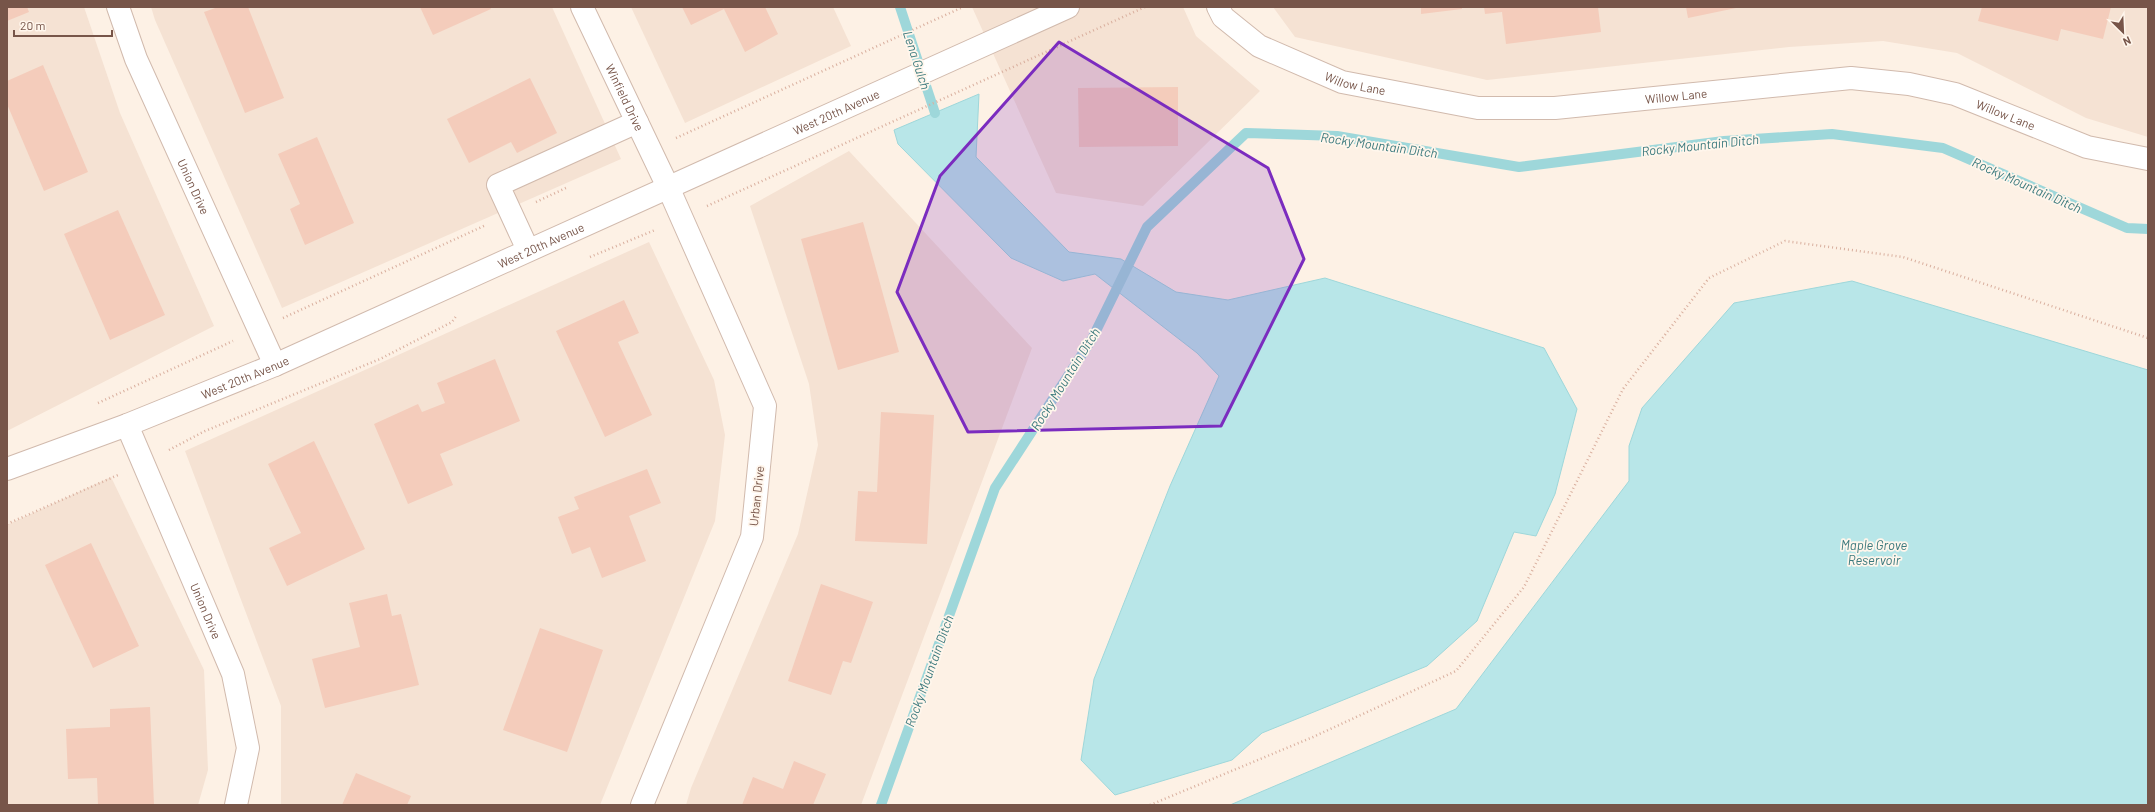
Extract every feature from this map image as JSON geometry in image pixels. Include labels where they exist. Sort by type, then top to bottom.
[{"type":"street","name":"Union Drive","points":[[118,7],[136,59],[275,365]]},
{"type":"street","name":"Winfield Drive","points":[[582,7],[668,187]]},
{"type":"street","name":"West 20th Avenue","points":[[7,469],[127,425],[275,365],[1068,7]]},
{"type":"street","name":"Willow Lane","points":[[1218,7],[1223,17],[1259,46],[1342,82],[1478,108],[1555,108],[1851,78],[1910,84],[1956,94],[2087,147],[2148,159]]},
{"type":"street","points":[[528,250],[498,185],[637,122]]},
{"type":"street","name":"Urban Drive","points":[[642,805],[752,537],[765,406],[668,187]]},
{"type":"street","name":"Union Drive","points":[[127,425],[234,674],[248,748],[236,805]]},
{"type":"path","points":[[650,149],[963,7]]},
{"type":"path","points":[[589,257],[682,218],[1145,7]]},
{"type":"path","points":[[93,405],[574,184]]},
{"type":"path","points":[[1150,805],[1313,737],[1456,671],[1524,588],[1628,383],[1709,278],[1785,241],[1903,257],[2148,338]]},
{"type":"path","points":[[7,524],[143,463],[205,431],[380,359],[452,322],[461,310]]},
{"type":"highlighted area","points":[[1059,42],[1268,168],[1304,259],[1221,426],[968,432],[897,292],[940,176]]},
{"type":"shaded area","points":[[7,7],[84,7],[120,113],[214,326],[7,431]]},
{"type":"shaded area","points":[[151,7],[552,7],[621,159],[282,308],[155,20]]},
{"type":"shaded area","points":[[631,7],[833,7],[851,46],[685,123]]},
{"type":"shaded area","points":[[972,7],[1183,7],[1196,36],[1260,91],[1143,206],[1056,193]]},
{"type":"shaded area","points":[[1273,7],[2148,7],[2148,137],[2086,118],[1957,53],[1883,41],[1789,47],[1487,80],[1295,37]]},
{"type":"shaded area","points":[[849,151],[1032,348],[861,805],[686,805],[691,788],[798,534],[818,445],[809,384],[750,206]]},
{"type":"shaded area","points":[[649,242],[714,380],[725,435],[715,521],[600,805],[281,805],[281,706],[185,451]]},
{"type":"shaded area","points":[[111,477],[204,670],[208,770],[198,805],[7,805],[7,525]]},
{"type":"water","points":[[979,94],[976,157],[1069,252],[1121,259],[1176,292],[1228,300],[1325,278],[1544,348],[1577,409],[1555,494],[1536,536],[1514,532],[1477,621],[1427,666],[1262,733],[1232,760],[1115,795],[1081,760],[1094,679],[1170,486],[1219,376],[1197,353],[1095,274],[1063,281],[1011,258],[898,144],[894,130]]},
{"type":"water","name":"Maple Grove Reservoir","points":[[1852,281],[2148,370],[2148,805],[1230,805],[1456,709],[1629,481],[1629,446],[1642,408],[1734,303]]},
{"type":"building","points":[[7,7],[27,7],[29,12],[7,21]]},
{"type":"building","points":[[218,7],[248,7],[284,98],[245,113],[204,12]]},
{"type":"building","points":[[420,7],[490,7],[491,9],[433,35]]},
{"type":"building","points":[[682,7],[765,7],[778,34],[745,52],[724,9],[691,25]]},
{"type":"building","points":[[1421,7],[1462,7],[1462,9],[1421,14]]},
{"type":"building","points":[[1484,7],[1598,7],[1601,32],[1506,44],[1502,12],[1485,14]]},
{"type":"building","points":[[1686,7],[1735,7],[1736,8],[1688,18]]},
{"type":"building","points":[[1982,7],[2111,7],[2103,39],[2061,29],[2058,41],[1978,21]]},
{"type":"building","points":[[43,65],[88,172],[44,191],[7,104],[7,81]]},
{"type":"building","points":[[530,78],[557,133],[517,153],[511,142],[469,163],[447,119]]},
{"type":"building","points":[[1178,87],[1178,146],[1079,147],[1078,88]]},
{"type":"building","points":[[317,137],[354,223],[305,245],[290,209],[300,204],[278,154]]},
{"type":"building","points":[[118,210],[165,315],[110,340],[64,234]]},
{"type":"building","points":[[863,222],[899,352],[838,370],[801,239]]},
{"type":"building","points":[[624,300],[639,333],[618,342],[652,415],[605,437],[556,331]]},
{"type":"building","points":[[495,359],[520,421],[440,454],[453,485],[408,504],[374,424],[418,404],[422,412],[445,403],[437,383]]},
{"type":"building","points":[[881,412],[934,415],[927,544],[855,541],[858,491],[877,492]]},
{"type":"building","points":[[314,441],[365,549],[287,586],[269,548],[301,533],[268,464]]},
{"type":"building","points":[[647,469],[661,503],[629,516],[646,561],[602,578],[590,547],[572,554],[558,517],[579,509],[574,497]]},
{"type":"building","points":[[91,543],[139,646],[93,668],[45,565]]},
{"type":"building","points":[[821,584],[873,602],[851,663],[843,661],[831,695],[788,681]]},
{"type":"building","points":[[387,594],[392,616],[401,614],[419,685],[325,708],[312,659],[360,647],[349,603]]},
{"type":"building","points":[[540,628],[603,650],[567,752],[503,730]]},
{"type":"building","points":[[150,707],[154,805],[98,805],[97,778],[68,779],[66,729],[110,727],[110,709]]},
{"type":"building","points":[[794,761],[826,774],[813,805],[742,805],[753,777],[783,789]]},
{"type":"building","points":[[356,773],[411,796],[407,805],[342,805]]},
{"type":"waterway","name":"Lena Gulch","points":[[900,7],[935,113]]},
{"type":"waterway","name":"Rocky Mountain Ditch","points":[[881,805],[995,488],[1092,339],[1147,227],[1246,133],[1337,136],[1519,167],[1724,141],[1832,134],[1943,148],[2127,228],[2148,229]]}]
